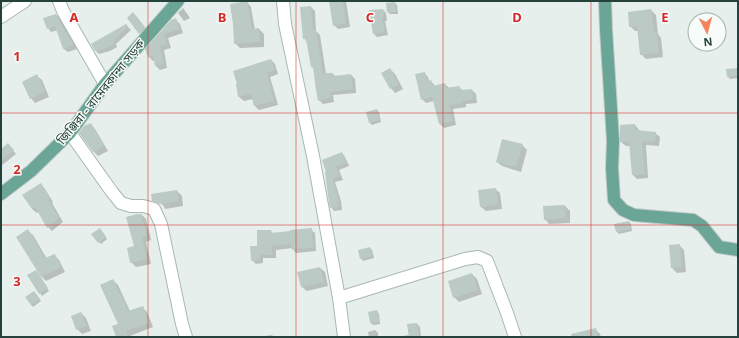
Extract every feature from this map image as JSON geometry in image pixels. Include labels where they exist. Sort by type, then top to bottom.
[{"type":"main road","name":"জিঞ্জিরা - রামেরকান্দা সড়ক","points":[[1,194],[31,171],[70,133],[105,84],[178,1]]},
{"type":"main road","points":[[605,1],[613,141],[612,168],[614,200],[623,210],[634,215],[693,220],[702,226],[720,247],[738,250]]},
{"type":"street","points":[[1,17],[26,1]]},
{"type":"street","points":[[59,1],[63,11],[105,84]]},
{"type":"street","points":[[283,1],[285,24],[313,156],[339,298],[344,337]]},
{"type":"street","points":[[70,133],[112,192],[122,203],[131,206],[143,206],[154,210],[161,224],[186,337]]},
{"type":"street","points":[[339,298],[465,260],[478,258],[488,261],[515,337]]},
{"type":"building","points":[[247,1],[252,29],[259,28],[260,42],[234,44],[230,4]]},
{"type":"building","points":[[329,1],[343,1],[346,23],[333,26]]},
{"type":"building","points":[[395,2],[396,12],[387,12],[386,3]]},
{"type":"building","points":[[311,6],[313,30],[316,30],[323,73],[333,73],[333,76],[351,74],[353,89],[330,92],[331,98],[318,101],[313,67],[311,67],[306,39],[303,39],[300,7]]},
{"type":"building","points":[[383,9],[384,18],[382,18],[385,32],[373,34],[369,10]]},
{"type":"building","points":[[651,9],[654,32],[657,32],[659,53],[640,55],[637,26],[629,27],[628,12]]},
{"type":"building","points":[[133,12],[145,27],[139,34],[127,18]]},
{"type":"building","points":[[56,14],[74,45],[63,49],[55,26],[47,29],[43,18]]},
{"type":"building","points":[[176,18],[180,29],[164,34],[167,44],[160,46],[164,64],[155,66],[153,56],[148,57],[145,49],[171,20]]},
{"type":"building","points":[[126,24],[128,26],[113,41],[115,43],[107,48],[95,51],[91,44]]},
{"type":"building","points":[[271,59],[275,70],[267,73],[274,101],[254,106],[251,94],[238,97],[237,84],[233,71]]},
{"type":"building","points":[[390,68],[399,84],[390,89],[381,73]]},
{"type":"building","points":[[738,68],[738,76],[727,77],[726,69]]},
{"type":"building","points":[[425,72],[427,81],[431,80],[433,86],[445,83],[446,88],[460,86],[460,90],[472,89],[473,99],[462,101],[463,103],[449,105],[453,121],[439,124],[432,97],[421,100],[415,74]]},
{"type":"building","points":[[37,74],[45,92],[30,99],[22,82]]},
{"type":"building","points":[[377,109],[380,120],[369,123],[366,112]]},
{"type":"building","points":[[91,123],[104,146],[93,152],[79,133],[84,126]]},
{"type":"building","points":[[635,124],[636,130],[656,132],[655,142],[642,141],[645,174],[632,175],[629,142],[620,142],[620,125]]},
{"type":"building","points":[[502,139],[523,144],[516,167],[496,162]]},
{"type":"building","points":[[8,143],[14,150],[1,161],[1,149]]},
{"type":"building","points":[[342,152],[346,163],[336,166],[340,176],[333,179],[339,207],[330,208],[326,172],[322,160]]},
{"type":"building","points":[[41,183],[59,218],[47,228],[35,207],[32,209],[22,195]]},
{"type":"building","points":[[496,188],[498,205],[480,207],[478,190]]},
{"type":"building","points":[[177,190],[179,201],[160,204],[152,201],[151,194]]},
{"type":"building","points":[[565,205],[566,218],[544,220],[543,206]]},
{"type":"building","points":[[141,214],[147,236],[142,237],[147,259],[130,263],[127,248],[134,246],[126,217]]},
{"type":"building","points":[[629,221],[631,229],[616,232],[614,224]]},
{"type":"building","points":[[100,228],[106,237],[98,243],[91,234]]},
{"type":"building","points":[[312,228],[313,248],[291,249],[291,244],[272,246],[272,255],[260,255],[260,260],[251,261],[250,246],[257,246],[257,230],[271,230],[271,233]]},
{"type":"building","points":[[28,229],[45,258],[55,254],[61,267],[41,277],[16,237]]},
{"type":"building","points":[[680,244],[682,267],[671,268],[669,245]]},
{"type":"building","points":[[370,247],[372,256],[360,259],[358,250]]},
{"type":"building","points":[[320,267],[324,282],[301,287],[297,272]]},
{"type":"building","points":[[36,270],[48,288],[39,294],[27,275]]},
{"type":"building","points":[[472,273],[478,290],[453,298],[448,281]]},
{"type":"building","points":[[113,279],[128,311],[143,306],[149,323],[126,331],[128,337],[116,337],[112,326],[118,324],[100,285]]},
{"type":"building","points":[[34,291],[40,299],[31,305],[25,297]]},
{"type":"building","points":[[377,310],[379,322],[370,323],[368,312]]},
{"type":"building","points":[[81,312],[87,326],[76,330],[71,316]]},
{"type":"building","points":[[417,323],[419,337],[409,337],[407,324]]},
{"type":"building","points":[[596,328],[598,337],[572,337],[571,334]]}]
